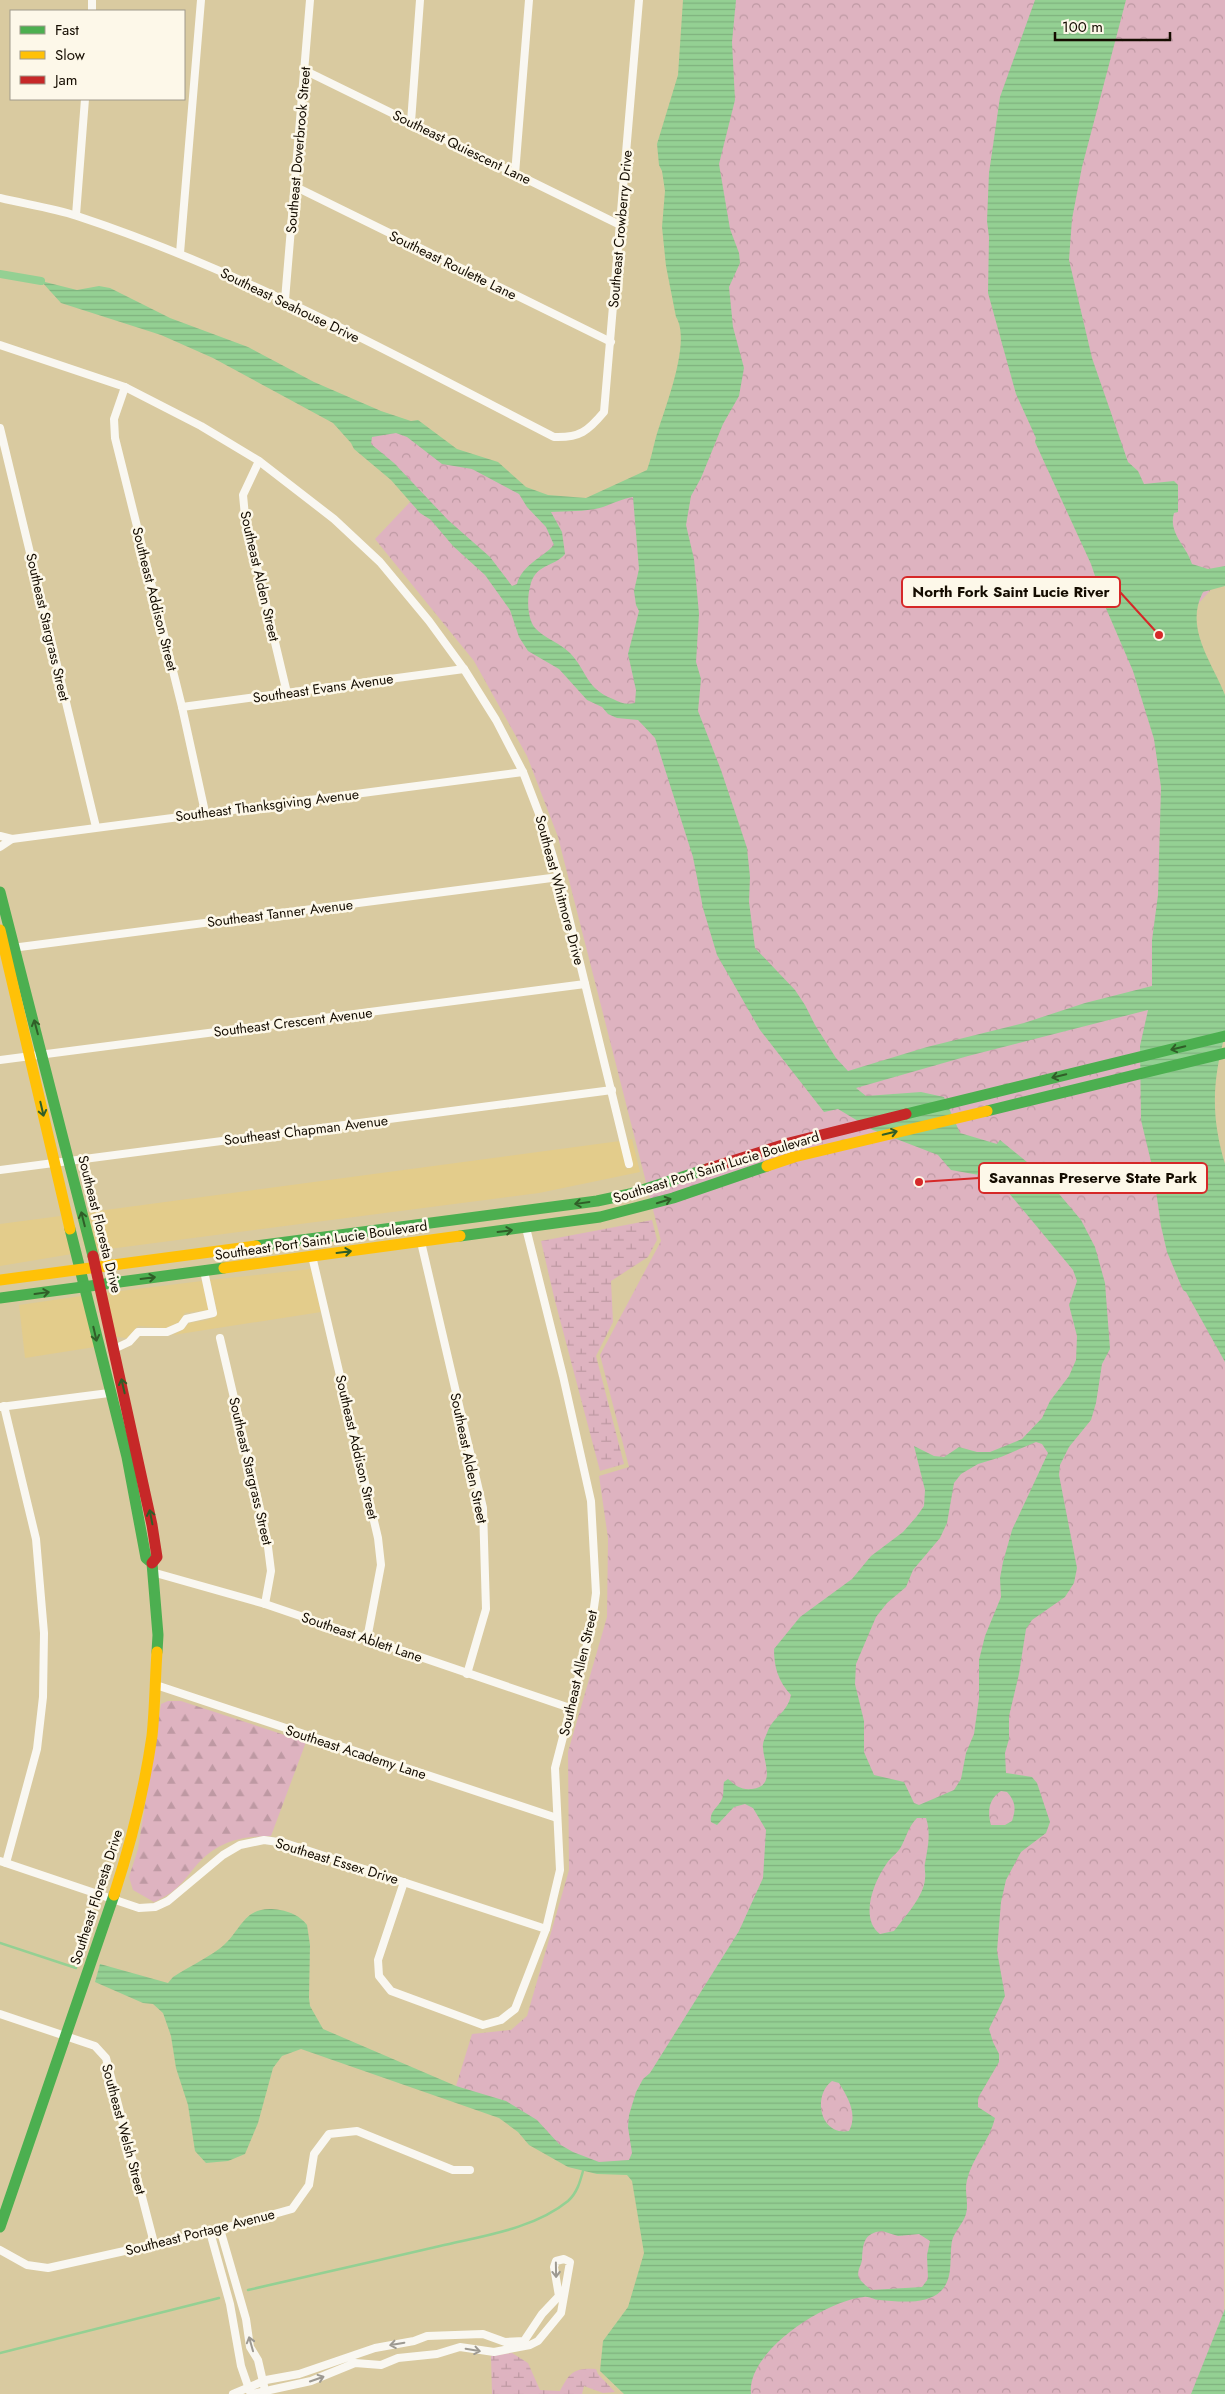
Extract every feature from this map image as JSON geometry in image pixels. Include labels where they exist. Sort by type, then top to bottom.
[{"type":"main road","name":"Southeast Floresta Drive","points":[[0,892],[7,949],[29,1056],[109,1393],[134,1489],[146,1558],[152,1568],[158,1635],[152,1734],[143,1791],[132,1838],[67,2036],[0,2227]]},
{"type":"main road","name":"Southeast Floresta Drive","points":[[0,930],[43,1054],[100,1284],[158,1557],[152,1568]]},
{"type":"main road","name":"Southeast Port Saint Lucie Boulevard","points":[[0,1280],[560,1206],[630,1194],[789,1142],[1225,1036]]},
{"type":"main road","name":"Southeast Port Saint Lucie Boulevard","points":[[0,1298],[600,1217],[637,1209],[794,1157],[1225,1053]]},
{"type":"main road","points":[[526,1228],[532,1220],[552,1217],[560,1206]]},
{"type":"street","points":[[180,253],[202,0]]},
{"type":"street","name":"Southeast Doverbrook Street","points":[[285,300],[296,187],[310,0]]},
{"type":"street","points":[[411,122],[420,0]]},
{"type":"street","points":[[516,174],[529,0]]},
{"type":"street","name":"Southeast Crowberry Drive","points":[[568,437],[588,431],[604,412],[639,0]]},
{"type":"street","name":"Southeast Quiescent Lane","points":[[304,70],[620,225]]},
{"type":"street","points":[[76,215],[85,100]]},
{"type":"street","name":"Southeast Roulette Lane","points":[[296,187],[611,342]]},
{"type":"street","name":"Southeast Seahouse Drive","points":[[0,198],[76,215],[180,253],[285,300],[554,437],[568,437]]},
{"type":"street","name":"Southeast Whitmore Drive","points":[[0,345],[125,387],[200,426],[258,461],[334,519],[380,562],[464,669],[496,720],[523,772],[543,824],[559,876],[629,1164]]},
{"type":"street","name":"Southeast Addison Street","points":[[125,387],[114,419],[115,438],[182,706],[205,812]]},
{"type":"street","name":"Southeast Stargrass Street","points":[[0,428],[96,827]]},
{"type":"street","name":"Southeast Alden Street","points":[[258,461],[243,495],[245,516],[287,693]]},
{"type":"street","name":"Southeast Evans Avenue","points":[[182,706],[464,669]]},
{"type":"street","name":"Southeast Thanksgiving Avenue","points":[[0,836],[12,839],[205,812],[523,772]]},
{"type":"street","name":"Southeast Thanksgiving Avenue","points":[[0,847],[12,839]]},
{"type":"street","name":"Southeast Tanner Avenue","points":[[7,949],[559,876]]},
{"type":"street","name":"Southeast Crescent Avenue","points":[[0,1060],[585,984]]},
{"type":"street","name":"Southeast Chapman Avenue","points":[[0,1170],[612,1090]]},
{"type":"street","name":"Southeast Allen Street","points":[[404,1882],[378,1960],[379,1976],[391,1991],[483,2025],[501,2020],[515,2009],[546,1929],[560,1870],[555,1768],[591,1629],[596,1593],[591,1501],[563,1376],[526,1228]]},
{"type":"street","name":"Southeast Alden Street","points":[[421,1242],[483,1508],[486,1609],[467,1674]]},
{"type":"street","name":"Southeast Addison Street","points":[[312,1256],[378,1538],[381,1566],[368,1639]]},
{"type":"street","points":[[114,1350],[129,1342],[138,1332],[167,1332],[181,1326],[186,1319],[212,1313],[204,1271]]},
{"type":"street","name":"Southeast Stargrass Street","points":[[220,1338],[267,1539],[271,1571],[265,1604]]},
{"type":"street","points":[[3,1862],[36,1749],[43,1697],[44,1633],[36,1539],[2,1406],[109,1393]]},
{"type":"street","name":"Southeast Ablett Lane","points":[[152,1568],[265,1604],[570,1708]]},
{"type":"street","name":"Southeast Academy Lane","points":[[156,1685],[557,1818]]},
{"type":"street","name":"Southeast Essex Drive","points":[[3,1862],[139,1908],[155,1906],[168,1901],[223,1855],[240,1846],[264,1840],[285,1843],[546,1929]]},
{"type":"street","name":"Southeast Welsh Street","points":[[0,2014],[95,2046],[106,2058],[154,2243]]},
{"type":"street","name":"Southeast Portage Avenue","points":[[0,2250],[26,2265],[48,2268],[210,2232],[292,2209],[309,2185],[314,2154],[329,2134],[357,2131],[453,2170],[470,2170]]},
{"type":"street","points":[[220,2229],[246,2319],[250,2347],[258,2360],[265,2390]]},
{"type":"street","points":[[210,2232],[230,2304],[241,2366],[250,2392]]},
{"type":"street","points":[[221,2269],[231,2266]]},
{"type":"street","points":[[250,2392],[264,2381],[347,2362],[381,2365],[398,2358],[437,2354],[460,2347],[494,2352],[538,2340],[561,2313],[563,2293],[542,2314],[524,2341],[519,2345]]},
{"type":"street","points":[[234,2394],[311,2381],[375,2348],[438,2335],[484,2334],[519,2345]]},
{"type":"street","points":[[418,2340],[421,2355]]},
{"type":"shaded area","points":[[683,0],[736,0],[732,42],[735,100],[719,164],[730,229],[739,253],[740,263],[729,287],[733,327],[744,368],[739,396],[723,424],[701,478],[691,496],[686,525],[694,559],[699,614],[696,662],[701,679],[698,711],[721,770],[747,848],[750,877],[749,902],[755,948],[795,990],[836,1058],[848,1071],[927,1047],[1024,1023],[1085,1003],[1152,986],[1152,940],[1158,895],[1161,787],[1154,739],[1133,671],[1105,606],[1091,564],[1035,442],[1036,438],[1016,394],[988,293],[989,237],[987,221],[989,173],[1000,97],[1035,0],[1126,0],[1082,167],[1072,219],[1069,260],[1092,358],[1128,462],[1138,471],[1144,484],[1174,481],[1178,485],[1178,512],[1174,513],[1173,527],[1192,564],[1208,569],[1225,566],[1225,586],[1203,592],[1198,605],[1197,619],[1202,645],[1225,695],[1225,1035],[1216,1084],[1215,1115],[1225,1164],[1225,1362],[1186,1292],[1183,1290],[1167,1252],[1161,1226],[1153,1170],[1141,1120],[1140,1046],[1148,1010],[968,1056],[856,1088],[866,1096],[921,1092],[944,1097],[960,1133],[997,1144],[1000,1140],[1044,1176],[1081,1220],[1095,1247],[1105,1283],[1110,1349],[1102,1364],[1096,1403],[1091,1420],[1069,1447],[1060,1465],[1059,1475],[1077,1568],[1074,1583],[1065,1597],[1032,1620],[1026,1629],[1019,1674],[1009,1716],[1009,1739],[1005,1753],[1006,1773],[1032,1777],[1037,1783],[1050,1822],[1046,1833],[1021,1852],[1006,1880],[1001,1902],[997,1951],[1005,1996],[989,2029],[999,2054],[999,2062],[978,2098],[978,2107],[995,2118],[993,2126],[969,2172],[966,2188],[966,2214],[952,2241],[948,2280],[941,2291],[935,2296],[919,2301],[902,2302],[864,2297],[848,2300],[830,2307],[792,2330],[775,2345],[761,2361],[753,2378],[751,2394],[624,2394],[600,2371],[603,2341],[628,2307],[644,2253],[632,2181],[627,2175],[597,2174],[568,2167],[529,2145],[518,2132],[499,2118],[301,2049],[282,2056],[273,2068],[258,2123],[245,2154],[228,2161],[206,2163],[195,2151],[188,2105],[176,2068],[171,2036],[163,2013],[153,2004],[143,2003],[95,1982],[100,1964],[168,1983],[173,1977],[219,1949],[250,1915],[267,1909],[292,1913],[307,1925],[310,1945],[310,2006],[323,2029],[456,2086],[506,2101],[537,2120],[559,2144],[573,2152],[599,2162],[629,2160],[632,2153],[628,2127],[629,2115],[636,2092],[643,2079],[650,2073],[739,1931],[763,1878],[766,1830],[753,1808],[745,1804],[734,1807],[717,1825],[711,1822],[711,1815],[722,1799],[724,1782],[728,1779],[739,1787],[752,1789],[759,1787],[766,1779],[763,1742],[770,1727],[786,1707],[791,1695],[778,1674],[774,1649],[800,1617],[852,1579],[871,1556],[903,1532],[924,1506],[925,1490],[914,1446],[934,1456],[944,1457],[959,1447],[977,1452],[990,1452],[1022,1439],[1042,1418],[1050,1401],[1069,1376],[1076,1360],[1077,1336],[1069,1305],[1077,1281],[1073,1270],[1008,1192],[990,1177],[951,1170],[938,1155],[873,1130],[838,1109],[824,1112],[760,1030],[717,955],[703,908],[693,857],[655,738],[638,720],[617,718],[608,714],[602,707],[587,700],[559,669],[528,651],[519,637],[510,610],[485,575],[453,546],[431,520],[420,513],[391,480],[354,449],[333,423],[213,358],[161,335],[61,303],[41,281],[77,290],[99,286],[110,288],[170,318],[248,347],[314,382],[381,411],[411,421],[418,420],[457,449],[498,462],[526,487],[548,495],[586,498],[647,470],[679,359],[680,328],[666,266],[662,227],[665,191],[662,171],[659,165],[657,144],[678,75]],"holes":[[[396,433],[407,437],[442,464],[472,469],[519,494],[527,507],[546,527],[554,545],[528,567],[517,584],[512,586],[490,557],[448,520],[394,463],[371,444],[372,437]],[[633,497],[639,569],[634,591],[639,611],[628,654],[636,690],[635,703],[629,704],[619,702],[597,690],[570,653],[535,628],[530,619],[528,602],[532,579],[540,570],[565,554],[562,532],[551,512],[591,510]],[[1036,1442],[1042,1444],[1048,1453],[1012,1530],[1003,1562],[1000,1578],[1001,1597],[985,1636],[979,1660],[979,1698],[974,1734],[966,1753],[961,1779],[954,1790],[919,1805],[914,1803],[904,1782],[874,1775],[864,1752],[864,1721],[855,1684],[856,1664],[876,1617],[887,1603],[906,1587],[913,1570],[940,1538],[947,1523],[954,1483],[961,1474],[978,1464],[1001,1457]],[[1001,1791],[1007,1792],[1014,1806],[1012,1821],[1005,1825],[991,1825],[989,1810],[994,1798]],[[917,1818],[926,1818],[928,1824],[924,1886],[913,1906],[894,1931],[880,1934],[870,1919],[871,1899],[877,1879],[887,1863],[901,1848],[912,1824]],[[832,2081],[839,2083],[851,2106],[852,2125],[849,2131],[839,2131],[831,2127],[826,2121],[822,2113],[822,2096]],[[882,2231],[898,2236],[919,2234],[930,2241],[927,2255],[928,2279],[922,2287],[871,2290],[861,2281],[858,2273],[862,2261],[863,2248],[871,2234]]]},
{"type":"shaded area","points":[[632,1139],[640,1172],[539,1193],[86,1252],[76,1214],[620,1141],[626,1169],[633,1167],[628,1140]]},
{"type":"shaded area","points":[[68,1215],[78,1253],[0,1266],[0,1224]]},
{"type":"shaded area","points":[[311,1269],[321,1312],[173,1335],[184,1329],[189,1323],[215,1317],[217,1310],[210,1280]]},
{"type":"shaded area","points":[[202,1281],[209,1310],[185,1313],[179,1322],[166,1328],[138,1326],[127,1338],[107,1336],[96,1294]]},
{"type":"shaded area","points":[[88,1295],[101,1346],[25,1358],[19,1305]]},
{"type":"shaded area","points":[[1225,2309],[1225,2394],[1191,2394]]},
{"type":"green space","points":[[716,0],[1225,0],[1225,574],[1173,632],[1174,1123],[1225,1282],[1224,2394],[742,2394],[700,2184],[573,2161],[456,2086],[472,2034],[511,2030],[527,2016],[569,1870],[568,1752],[607,1617],[608,1538],[599,1476],[629,1467],[600,1355],[661,1241],[558,837],[527,756],[474,661],[375,539],[411,501],[366,450],[364,432],[383,422],[533,498],[582,503],[654,492],[702,408]]},
{"type":"green space","points":[[652,1220],[657,1240],[648,1257],[611,1281],[613,1322],[596,1356],[624,1464],[600,1471],[541,1241]]},
{"type":"green space","points":[[168,1701],[181,1701],[306,1742],[271,1836],[249,1837],[220,1846],[203,1858],[173,1891],[154,1902],[133,1890],[129,1877],[138,1849],[161,1704]]},
{"type":"green space","points":[[512,2353],[528,2363],[540,2390],[560,2391],[574,2372],[582,2369],[596,2369],[598,2374],[615,2392],[603,2393],[584,2386],[582,2394],[492,2394],[491,2356]]},
{"type":"waterway","points":[[0,274],[41,281]]},
{"type":"waterway","points":[[0,1943],[76,1968]]},
{"type":"waterway","points":[[248,2290],[490,2235],[524,2225],[554,2211],[568,2201],[576,2191],[583,2171]]},
{"type":"waterway","points":[[0,2353],[219,2298]]},
{"type":"traffic: fast","points":[[0,892],[93,1256]]},
{"type":"traffic: fast","points":[[906,1114],[1225,1036]]},
{"type":"traffic: fast","points":[[987,1111],[1225,1053]]},
{"type":"traffic: fast","points":[[460,1236],[600,1217],[673,1198],[767,1166]]},
{"type":"traffic: fast","points":[[256,1246],[597,1201],[630,1194],[707,1169]]},
{"type":"traffic: fast","points":[[70,1229],[127,1457],[146,1558],[152,1563],[158,1635],[157,1652]]},
{"type":"traffic: fast","points":[[0,1298],[224,1268]]},
{"type":"traffic: fast","points":[[0,2227],[114,1895]]},
{"type":"traffic: slow","points":[[0,930],[70,1229]]},
{"type":"traffic: slow","points":[[767,1166],[794,1157],[987,1111]]},
{"type":"traffic: slow","points":[[224,1268],[460,1236]]},
{"type":"traffic: slow","points":[[0,1280],[256,1246]]},
{"type":"traffic: slow","points":[[114,1895],[136,1817],[149,1756],[153,1725],[157,1652]]},
{"type":"traffic: jam","points":[[707,1169],[789,1143],[906,1114]]},
{"type":"traffic: jam","points":[[93,1256],[152,1525],[157,1557],[152,1563]]},
{"type":"place","name":"North Fork Saint Lucie River","points":[[1159,635]]},
{"type":"place","name":"Savannas Preserve State Park","points":[[919,1182]]}]
